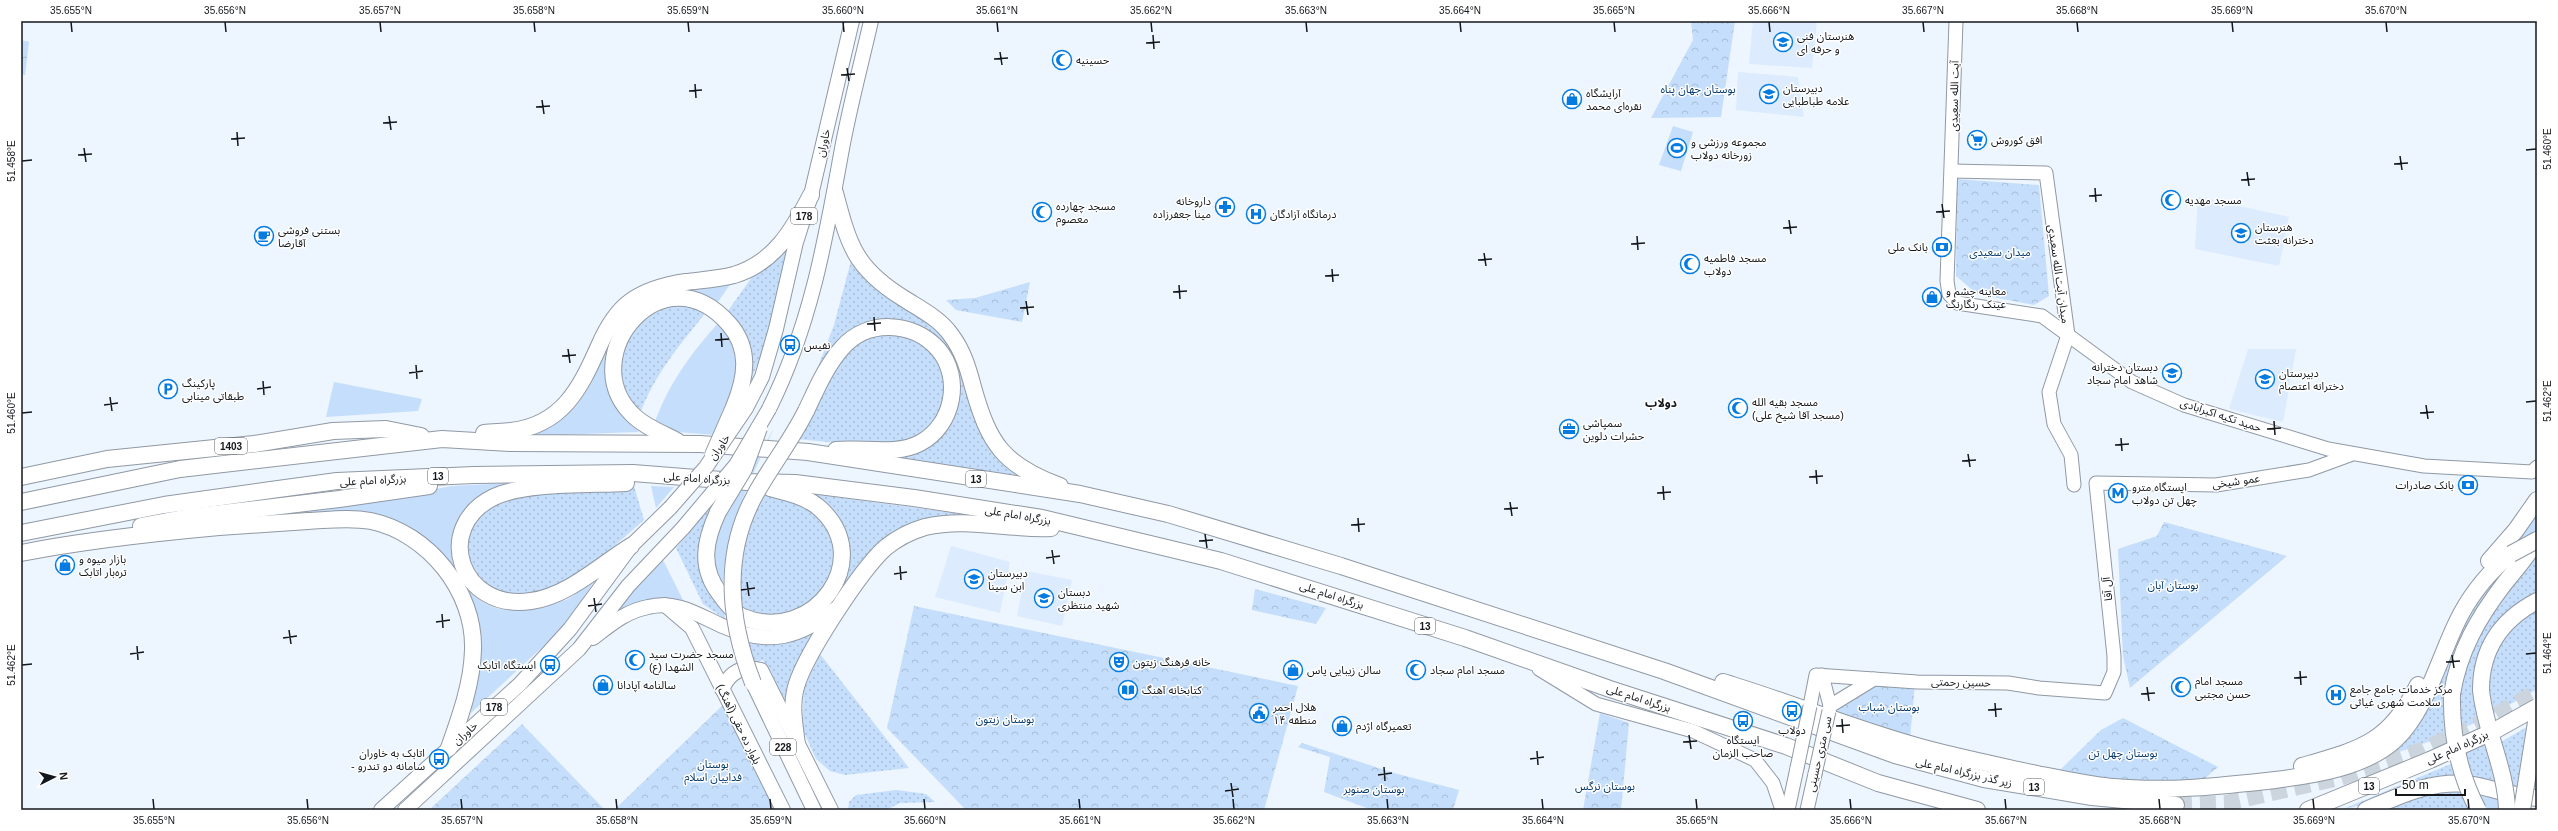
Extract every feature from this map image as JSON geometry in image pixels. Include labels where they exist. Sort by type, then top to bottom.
[{"type":"highway","points":[[834,193],[853,252],[863,267],[872,276],[934,318],[956,342],[965,360],[981,415],[996,445],[1010,461],[1056,485],[1080,494]]},
{"type":"highway","points":[[442,439],[524,428],[539,424],[556,414],[575,392],[610,323],[630,302],[657,289],[734,275],[761,263],[774,252],[794,228],[811,195]]},
{"type":"highway","points":[[680,443],[652,429],[631,413],[617,388],[614,360],[617,345],[625,328],[642,311],[662,301],[691,299],[710,306],[723,317],[739,338],[745,364],[740,407],[713,455]]},
{"type":"highway","points":[[753,683],[739,644],[734,620],[732,596],[735,553],[741,524],[755,495],[791,440],[820,382],[842,347],[853,338],[874,328],[896,327],[914,331],[938,350],[950,376],[952,393],[946,417],[931,436],[919,443],[898,449],[854,448],[808,452]]},
{"type":"highway","points":[[747,482],[807,500],[825,514],[834,525],[839,538],[841,562],[835,583],[825,600],[810,613],[787,621],[769,622],[742,617],[715,588],[708,572],[705,551],[706,541],[718,512],[744,469],[759,428]]},
{"type":"highway","name":"1403","points":[[21,477],[108,459],[254,444],[333,431],[386,429],[442,439]]},
{"type":"highway","name":"13","points":[[21,502],[180,469],[442,439],[510,443],[680,443],[808,452],[1080,494],[1168,514],[1341,566],[1664,671]]},
{"type":"highway","name":"بزرگراه امام علی","points":[[21,533],[164,505],[250,492],[336,482],[474,475],[617,473],[747,482],[795,483],[914,498],[1042,518],[1222,561],[1328,593],[1786,746],[1878,783],[1977,810]]},
{"type":"highway","points":[[64,545],[100,533],[189,517],[339,500],[425,486],[474,475]]},
{"type":"highway","points":[[631,546],[564,590],[544,598],[525,602],[497,600],[476,586],[468,578],[462,566],[460,551],[463,531],[471,516],[484,504],[503,494],[525,489],[634,483],[674,477]]},
{"type":"highway","points":[[2242,784],[2363,748],[2390,728],[2413,694],[2444,628],[2464,590],[2501,549],[2537,500]]},
{"type":"highway","points":[[21,553],[64,545],[222,527],[338,519],[370,521],[388,526],[407,535],[426,548],[444,567],[470,617],[473,650],[468,688],[448,748]]},
{"type":"highway","points":[[797,745],[793,718],[795,690],[802,668],[844,602],[872,562],[886,548],[902,536],[924,528],[969,523],[1040,528],[1075,527]]},
{"type":"highway","points":[[1664,671],[1701,676],[1794,704],[1919,747],[2064,780],[2114,787],[2164,789],[2242,784],[2298,777],[2341,767],[2377,752],[2397,738],[2414,714],[2460,615],[2472,595],[2482,581],[2506,558],[2537,540]]},
{"type":"highway","points":[[2478,810],[2471,797],[2459,760],[2453,729],[2452,694],[2460,657],[2479,619],[2537,540]]},
{"type":"highway","points":[[2507,810],[2505,785],[2484,714],[2481,690],[2482,668],[2491,642],[2511,618],[2537,601]]},
{"type":"highway","name":"زیر گذر بزرگراه امام علی","points":[[1664,671],[1895,755],[1992,780],[2092,797],[2176,805]]},
{"type":"highway","name":"بزرگراه امام علی","points":[[2308,810],[2430,760],[2494,731],[2537,707]]},
{"type":"highway","points":[[2522,810],[2537,716]]},
{"type":"highway","points":[[1878,783],[1945,810]]},
{"type":"highway","points":[[2366,810],[2425,787],[2456,783],[2474,785],[2519,797],[2537,798]]},
{"type":"main road","name":"خاوران","points":[[740,407],[762,377],[796,242],[811,195],[852,21]]},
{"type":"main road","name":"خاوران","points":[[405,810],[579,650],[628,586],[683,528],[736,465],[759,428],[789,369],[802,331],[822,260],[846,130],[871,21]]},
{"type":"main road","name":"آیت الله سعیدی","points":[[1952,171],[1956,21]]},
{"type":"main road","name":"میدان آیت الله سعیدی","points":[[1952,171],[2046,173],[2068,335],[2042,316],[1963,305],[1957,303],[1949,294],[1947,263],[1952,171]]},
{"type":"main road","name":"حمید تکیه اکبرآبادی","points":[[2068,335],[2132,382],[2184,405],[2350,455],[2424,466],[2479,471],[2534,469]]},
{"type":"main road","points":[[2068,335],[2049,392],[2054,424],[2071,455],[2074,485]]},
{"type":"main road","name":"خاوران","points":[[381,810],[520,684],[570,629],[631,546],[694,482],[713,455]]},
{"type":"main road","name":"عمو شیخی","points":[[2096,483],[2216,485],[2309,470],[2350,455]]},
{"type":"main road","name":"آل آقا","points":[[2096,483],[2114,656],[2114,672],[2105,693]]},
{"type":"main road","points":[[579,650],[627,614],[649,606],[665,605],[686,607],[726,628],[760,636],[777,637],[811,628],[844,602]]},
{"type":"main road","name":"بلوار ده حقی (آهنگ)","points":[[665,605],[692,628],[783,810]]},
{"type":"main road","points":[[1520,657],[1596,704],[1687,729],[1755,760],[1773,783],[1782,810]]},
{"type":"main road","points":[[722,689],[732,673],[745,669],[761,670],[797,745],[831,810]]},
{"type":"main road","name":"حسین رحمتی","points":[[1819,675],[1874,679],[2008,683],[2054,690],[2105,693]]},
{"type":"main road","name":"سی متری حسینی","points":[[1788,810],[1810,706],[1819,675]]},
{"type":"main road","name":"سی متری حسینی","points":[[1807,810],[1830,708],[1819,675]]},
{"type":"main road","points":[[1830,708],[1874,679]]},
{"type":"main road","name":"228","points":[[753,683],[814,810]]},
{"type":"shaded area","name":"هنرستان فنی و حرفه ای","points":[[1753,21],[1817,21],[1812,68],[1749,64]]},
{"type":"shaded area","name":"دبیرستان علامه طباطبایی","points":[[1738,72],[1798,77],[1804,117],[1736,110]]},
{"type":"shaded area","name":"هنرستان دخترانه بعثت","points":[[2198,197],[2289,217],[2279,266],[2195,249]]},
{"type":"shaded area","name":"دبیرستان دخترانه اعتصام","points":[[2248,349],[2296,349],[2283,422],[2229,409]]},
{"type":"shaded area","name":"دبیرستان ابن سینا","points":[[951,546],[1010,562],[1000,613],[935,597]]},
{"type":"shaded area","name":"دبستان شهید منتظری","points":[[1026,571],[1072,580],[1062,626],[1017,616]]},
{"type":"green space","name":"بوستان جهان پناه","points":[[1691,21],[1735,21],[1721,117],[1651,118],[1693,40]]},
{"type":"green space","points":[[21,40],[29,42],[25,75],[21,74]]},
{"type":"green space","name":"مجموعه ورزشی و زورخانه دولاب","points":[[1673,126],[1693,132],[1681,171],[1659,165]]},
{"type":"green space","name":"میدان سعیدی","points":[[1957,179],[2039,185],[2049,296],[2034,305],[1977,294],[1956,276]]},
{"type":"green space","points":[[789,242],[769,334],[750,383],[725,315],[752,277]]},
{"type":"green space","points":[[851,261],[869,279],[925,318],[953,346],[996,455],[1008,468],[1043,479],[851,451],[935,437],[953,364],[892,320],[878,320],[864,325],[811,385],[834,325]]},
{"type":"green space","points":[[734,279],[715,306],[655,298],[611,367],[639,425],[638,432],[526,436],[542,426],[614,328],[641,300]]},
{"type":"green space","points":[[1030,282],[1022,322],[956,310],[946,300],[975,298]]},
{"type":"green space","points":[[671,303],[708,310],[660,373],[639,416],[628,404],[617,359],[637,320]]},
{"type":"green space","points":[[720,321],[725,325],[743,364],[715,435],[652,430],[664,399],[680,372]]},
{"type":"green space","points":[[877,333],[913,336],[936,353],[947,378],[941,418],[910,442],[858,445],[797,439],[845,350]]},
{"type":"green space","points":[[334,382],[422,399],[418,411],[326,417]]},
{"type":"green space","points":[[774,428],[747,488],[732,529],[727,550],[723,594],[717,586],[711,540]]},
{"type":"green space","points":[[738,474],[715,513],[725,619],[703,604],[676,548]]},
{"type":"green space","points":[[566,480],[512,487],[485,493],[468,508],[455,528],[452,543],[452,557],[456,571],[463,584],[473,595],[485,604],[500,609],[524,610],[566,600],[582,589],[604,567],[562,629],[471,713],[477,649],[464,594],[389,521],[155,527],[404,495],[452,486]]},
{"type":"green space","points":[[634,486],[644,520],[589,568],[546,594],[489,593],[467,561],[468,533],[480,513],[507,498]]},
{"type":"green space","points":[[651,486],[674,487],[656,508]]},
{"type":"green space","points":[[765,490],[800,502],[819,515],[826,523],[832,534],[836,548],[835,563],[828,590],[784,617],[738,611],[737,584],[743,541]]},
{"type":"green space","points":[[790,491],[1043,525],[910,527],[845,595],[817,618],[807,624],[782,630],[741,627],[740,620],[819,610],[843,541]]},
{"type":"green space","points":[[2537,505],[2537,529],[2534,536],[2510,543]]},
{"type":"green space","name":"بوستان آبان","points":[[2164,522],[2287,556],[2130,688],[2123,656],[2118,549],[2157,536]]},
{"type":"green space","points":[[2537,548],[2537,595],[2497,627],[2481,720],[2459,730],[2459,687],[2475,638]]},
{"type":"green space","points":[[2514,558],[2475,611],[2462,635],[2448,735],[2367,763],[2393,747],[2478,595]]},
{"type":"green space","points":[[663,560],[684,602],[656,600],[636,603],[618,613],[597,632],[634,588]]},
{"type":"green space","points":[[1255,589],[1326,608],[1316,624],[1252,610]]},
{"type":"green space","points":[[2537,605],[2536,690],[2489,716],[2484,690],[2499,637]]},
{"type":"green space","name":"بوستان زیتون","points":[[914,606],[1298,686],[1264,810],[966,810],[887,728]]},
{"type":"green space","points":[[815,631],[788,716],[763,660],[752,664],[744,637]]},
{"type":"green space","points":[[820,654],[909,768],[845,775],[830,771],[816,759],[802,728],[804,688]]},
{"type":"green space","name":"بوستان شباب","points":[[1874,684],[1915,684],[1910,738],[1834,713]]},
{"type":"green space","name":"بوستان فداییان اسلام","points":[[725,703],[778,810],[614,810]]},
{"type":"green space","name":"بوستان نرگس","points":[[1600,713],[1629,723],[1621,810],[1583,810]]},
{"type":"green space","name":"بوستان چهل تن","points":[[2123,718],[2218,767],[2202,781],[2064,781],[2060,770],[2101,730]]},
{"type":"green space","points":[[522,724],[605,810],[429,810]]},
{"type":"green space","points":[[2527,727],[2514,804],[2499,743]]},
{"type":"green space","points":[[2488,741],[2502,790],[2471,781],[2461,753]]},
{"type":"green space","name":"بوستان صنوبر","points":[[1302,743],[1394,773],[1459,790],[1453,810],[1372,810],[1324,792],[1330,757],[1298,747]]},
{"type":"green space","points":[[2453,763],[2459,780],[2341,810]]},
{"type":"green space","points":[[2460,786],[2471,810],[2374,810],[2391,803]]},
{"type":"green space","points":[[2474,789],[2502,796],[2503,810],[2485,810]]},
{"type":"green space","points":[[897,790],[926,794],[935,802],[900,803],[886,810],[848,810],[849,802],[856,795]]},
{"type":"tunnel","points":[[2176,805],[2227,803],[2339,778],[2422,750],[2485,721],[2537,692]]},
{"type":"place","name":"هنرستان فنی و حرفه ای","points":[[1783,42]]},
{"type":"place","name":"حسینیه","points":[[1062,60]]},
{"type":"place","name":"دبیرستان علامه طباطبایی","points":[[1769,94]]},
{"type":"place","name":"آرایشگاه نقره‌ای محمد","points":[[1572,99]]},
{"type":"place","name":"افق کوروش","points":[[1977,140]]},
{"type":"place","name":"مجموعه ورزشی و زورخانه دولاب","points":[[1677,148]]},
{"type":"place","name":"مسجد مهدیه","points":[[2171,200]]},
{"type":"place","name":"داروخانه مینا جعفرزاده","points":[[1225,207]]},
{"type":"place","name":"مسجد چهارده معصوم","points":[[1042,212]]},
{"type":"place","name":"درمانگاه آزادگان","points":[[1256,214]]},
{"type":"place","name":"هنرستان دخترانه بعثت","points":[[2241,233]]},
{"type":"place","name":"بستنی فروشی آقارضا","points":[[264,236]]},
{"type":"place","name":"بانک ملی","points":[[1942,247]]},
{"type":"place","name":"مسجد فاطمیه دولاب","points":[[1690,264]]},
{"type":"place","name":"معاینه چشم و عینک رنگارنگ","points":[[1932,297]]},
{"type":"place","name":"نفیس","points":[[790,345]]},
{"type":"place","name":"دبستان دخترانه شاهد امام سجاد","points":[[2172,373]]},
{"type":"place","name":"دبیرستان دخترانه اعتصام","points":[[2265,379]]},
{"type":"place","name":"پارکینگ طبقاتی مینابی","points":[[168,389]]},
{"type":"place","name":"مسجد بقیه الله (مسجد آقا شیخ علی)","points":[[1738,408]]},
{"type":"place","name":"سمپاشی حشرات دلوین","points":[[1569,429]]},
{"type":"place","name":"بانک صادرات","points":[[2468,485]]},
{"type":"place","name":"ایستگاه مترو چهل تن دولاب","points":[[2118,493]]},
{"type":"place","name":"بازار میوه و تره‌بار اتابک","points":[[65,565]]},
{"type":"place","name":"دبیرستان ابن سینا","points":[[974,579]]},
{"type":"place","name":"دبستان شهید منتظری","points":[[1044,598]]},
{"type":"place","name":"مسجد حضرت سید الشهدا (ع)","points":[[635,660]]},
{"type":"place","name":"خانه فرهنگ زيتون","points":[[1119,662]]},
{"type":"place","name":"ایستگاه اتابک","points":[[550,665]]},
{"type":"place","name":"سالن زیبایی یاس","points":[[1293,670]]},
{"type":"place","name":"مسجد امام سجاد","points":[[1416,670]]},
{"type":"place","name":"سالنامه آپادانا","points":[[603,685]]},
{"type":"place","name":"مسجد امام حسن مجتبی","points":[[2181,687]]},
{"type":"place","name":"کتابخانه آهنگ","points":[[1128,690]]},
{"type":"place","name":"مرکز خدمات جامع جامع سلامت شهری غیاثی","points":[[2336,695]]},
{"type":"place","name":"دولاب","points":[[1792,711]]},
{"type":"place","name":"هلال احمر منطقه ۱۴","points":[[1259,713]]},
{"type":"place","name":"ایستگاه صاحب الزمان","points":[[1743,721]]},
{"type":"place","name":"تعمیرگاه اژدم","points":[[1342,726]]},
{"type":"place","name":"اتابک به خاوران - سامانه دو تندرو","points":[[439,759]]},
{"type":"district","name":"دولاب","points":[[1661,403]]}]
